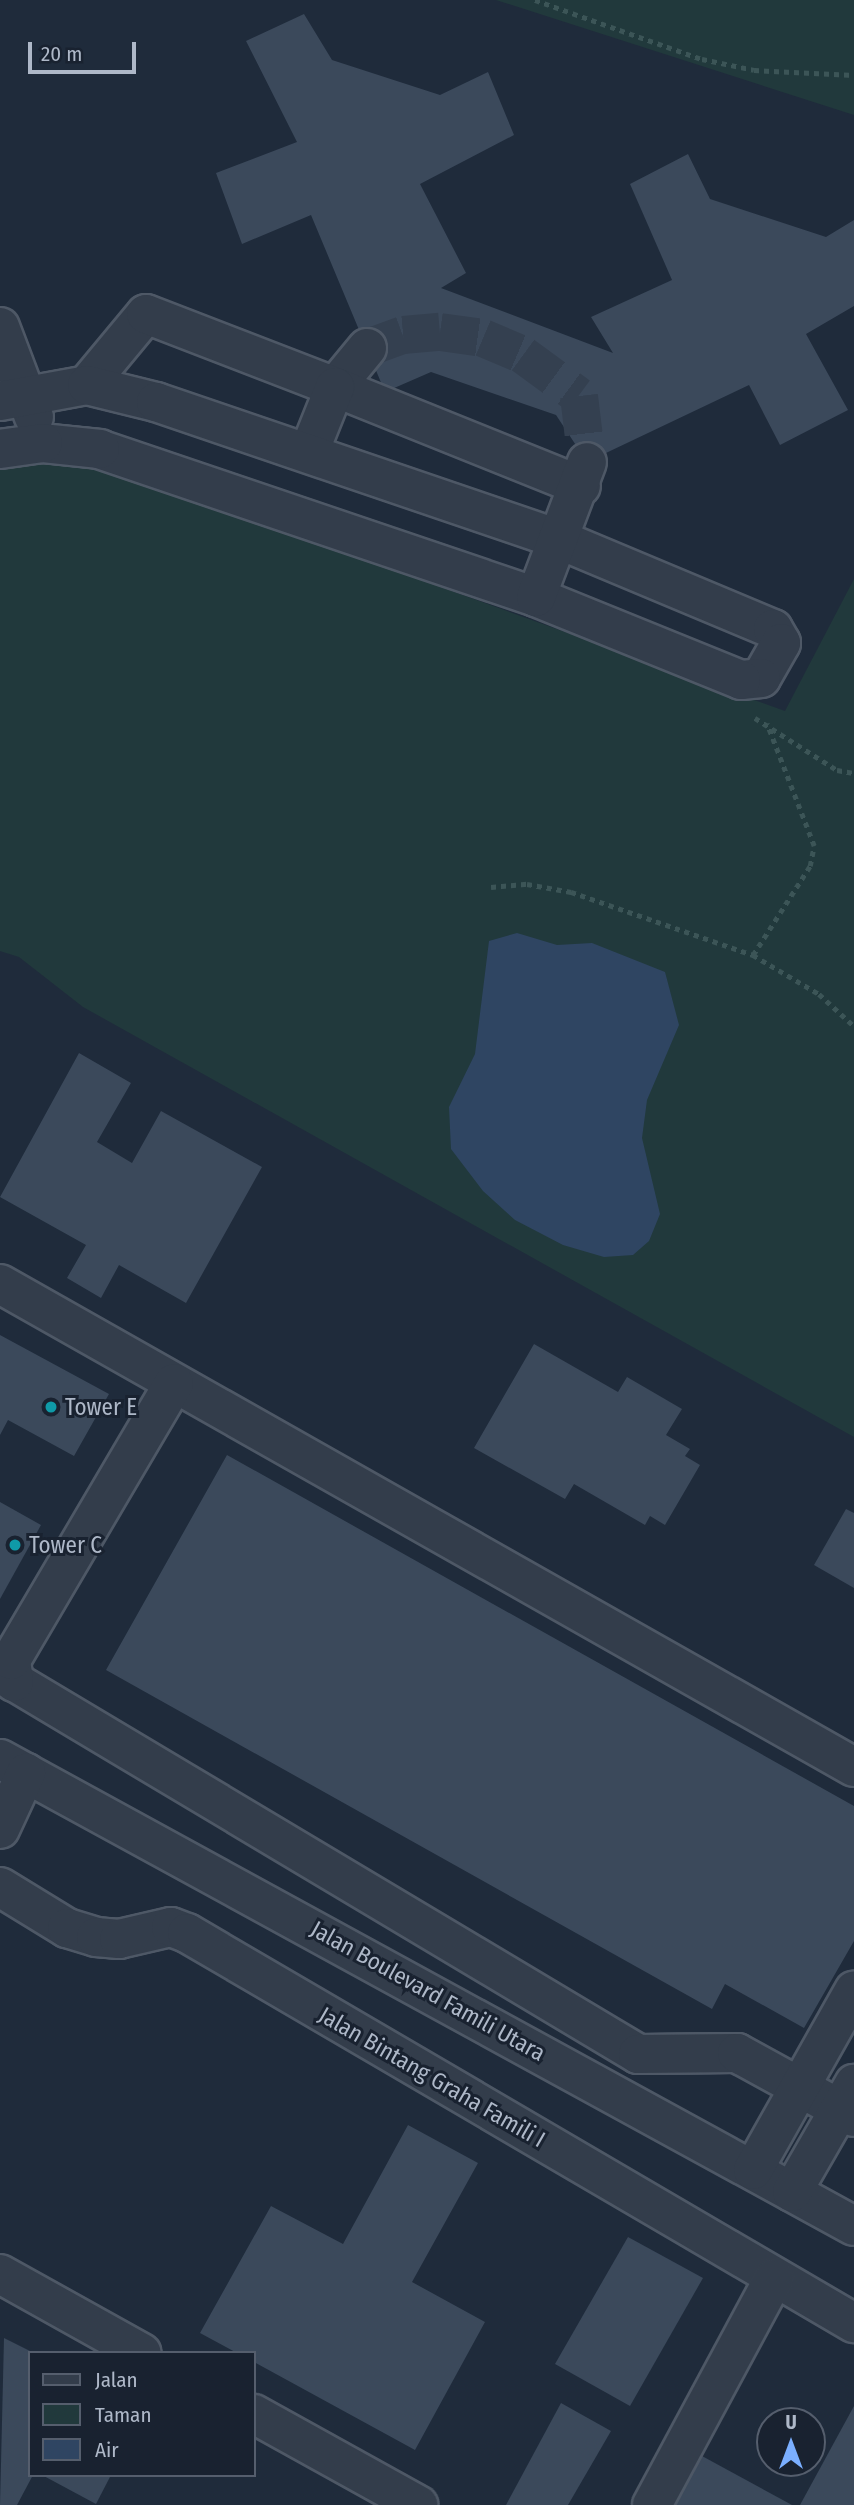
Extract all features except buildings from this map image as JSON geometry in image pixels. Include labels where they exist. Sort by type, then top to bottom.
[{"type":"street","points":[[87,385],[146,314],[335,387],[584,474],[536,597]]},
{"type":"street","points":[[0,327],[9,399],[18,445],[100,449],[536,597],[741,680],[761,678],[772,667],[781,643],[773,629],[558,539],[309,452],[87,385],[9,399]]},
{"type":"street","points":[[309,452],[335,387],[367,348]]},
{"type":"street","points":[[0,1284],[854,1767]]},
{"type":"street","points":[[174,1383],[11,1660],[7,1678],[638,2054],[728,2051],[801,2085],[849,2103],[792,2192]]},
{"type":"street","points":[[0,1829],[13,1766]]},
{"type":"street","name":"Jalan Boulevard Famili Utara","points":[[13,1766],[854,2226]]},
{"type":"street","name":"Jalan Bintang Graha Famili I","points":[[0,1887],[68,1928],[96,1937],[119,1939],[171,1927],[187,1933],[854,2323]]},
{"type":"street","points":[[753,2170],[854,1991]]},
{"type":"street","points":[[0,2274],[138,2351]]},
{"type":"street","points":[[652,2505],[774,2278]]},
{"type":"street","points":[[256,2415],[418,2505]]},
{"type":"path","points":[[535,0],[702,59],[754,70],[821,68],[854,75]]},
{"type":"path","points":[[753,955],[810,866],[814,846],[767,724]]},
{"type":"path","points":[[491,887],[527,884],[571,892],[753,955],[819,993],[854,1026]]},
{"type":"green space","points":[[496,0],[854,0],[854,115]]},
{"type":"green space","points":[[87,460],[785,711],[854,579],[854,1437],[83,1007],[19,957],[0,951],[0,466]]},
{"type":"water","points":[[517,933],[557,945],[592,943],[665,972],[679,1025],[647,1100],[642,1138],[660,1214],[649,1241],[633,1255],[604,1257],[563,1245],[515,1220],[483,1191],[451,1149],[449,1107],[475,1054],[489,941]]},
{"type":"tunnel","points":[[367,348],[403,335],[440,332],[483,338],[523,355],[579,396],[587,462]]},
{"type":"place","name":"Tower E","points":[[51,1407]]},
{"type":"place","name":"Tower C","points":[[15,1545]]}]
